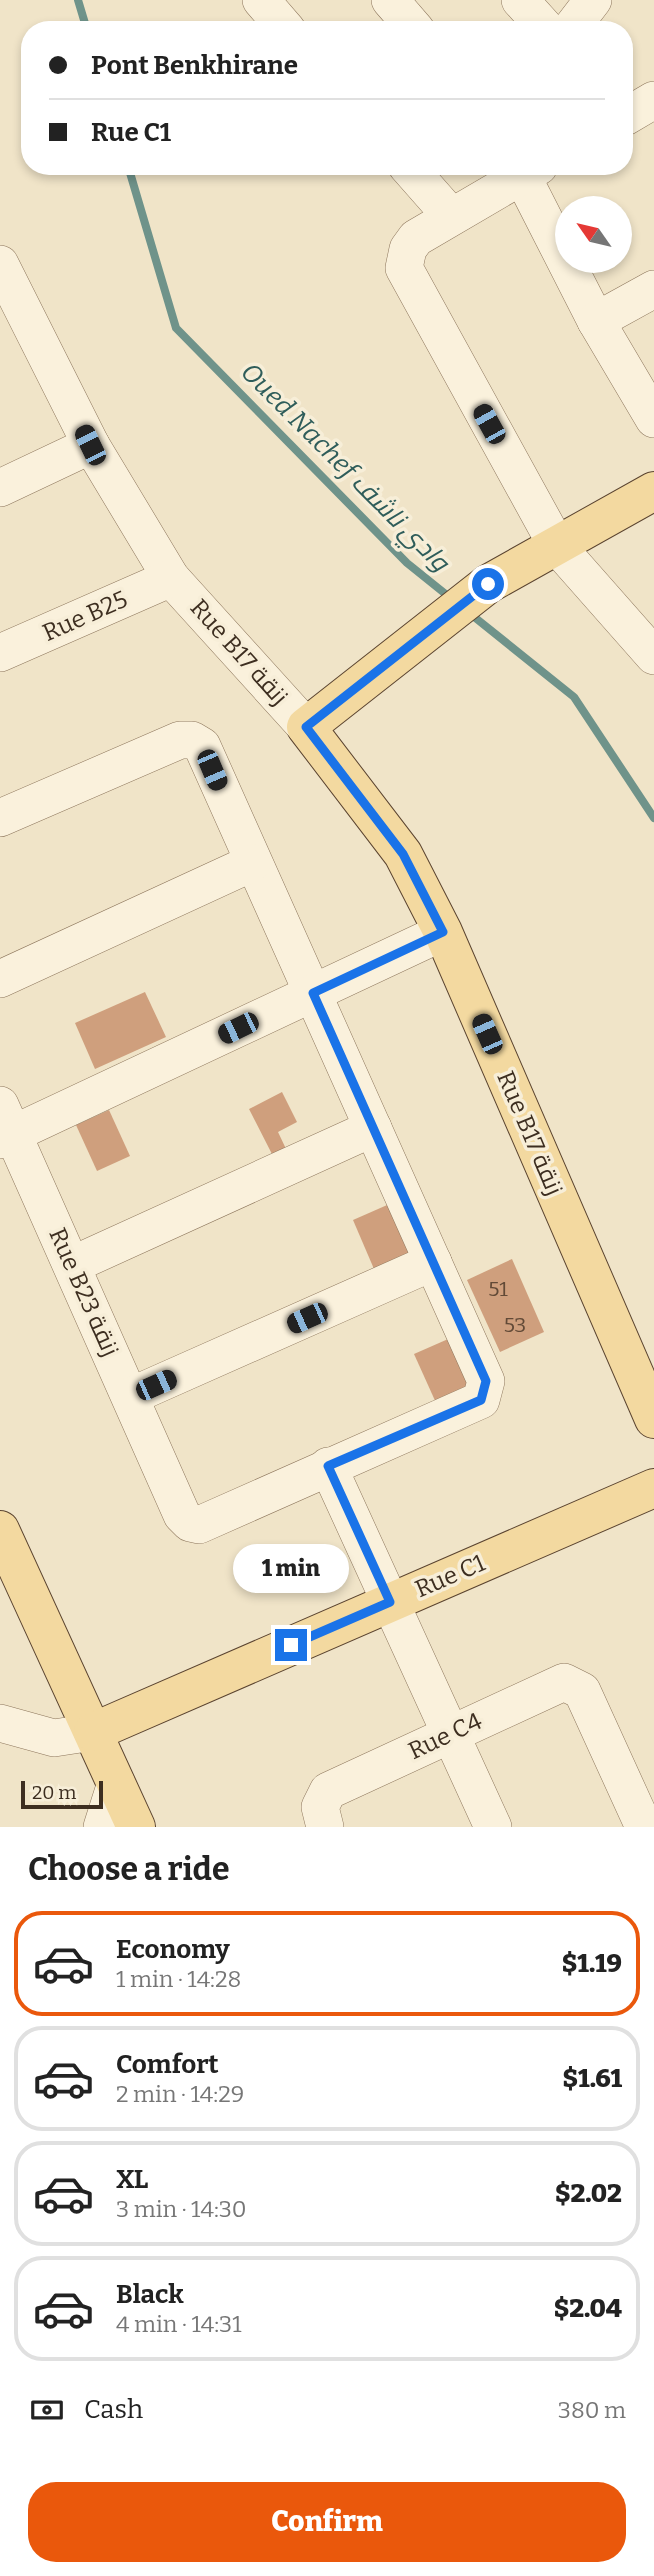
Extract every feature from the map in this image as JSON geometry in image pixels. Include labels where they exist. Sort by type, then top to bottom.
[{"type":"main road","points":[[306,727],[488,584],[654,491]]},
{"type":"main road","name":"Rue B17 زنقة","points":[[306,727],[403,854],[443,932],[654,1419]]},
{"type":"main road","name":"Rue C1","points":[[93,1731],[654,1488]]},
{"type":"main road","points":[[0,1530],[136,1827]]},
{"type":"street","points":[[390,0],[408,21]]},
{"type":"street","points":[[520,0],[539,21]]},
{"type":"street","points":[[577,21],[593,0]]},
{"type":"street","points":[[633,112],[654,100]]},
{"type":"street","points":[[415,175],[450,216]]},
{"type":"street","points":[[518,175],[416,238],[404,259],[407,278],[557,546],[654,656]]},
{"type":"street","points":[[528,175],[596,321],[654,419]]},
{"type":"street","name":"Rue B17 زنقة","points":[[0,264],[90,445],[171,578],[306,727]]},
{"type":"street","points":[[596,321],[654,289]]},
{"type":"street","points":[[0,488],[90,445]]},
{"type":"street","name":"Rue B25","points":[[0,653],[171,578]]},
{"type":"street","points":[[0,818],[180,740],[192,740],[202,746],[252,863],[433,1262],[131,1396]]},
{"type":"street","points":[[0,979],[252,863]]},
{"type":"street","points":[[5,1127],[313,993],[443,932]]},
{"type":"street","name":"Rue B23 زنقة","points":[[5,1127],[72,1265],[182,1515],[195,1525],[481,1400],[486,1381],[433,1262]]},
{"type":"street","points":[[72,1265],[373,1128]]},
{"type":"street","points":[[328,1466],[493,1827]]},
{"type":"street","name":"Rue C4","points":[[324,1813],[328,1791],[564,1682],[582,1691],[645,1827]]},
{"type":"street","points":[[0,1723],[54,1738],[93,1731]]},
{"type":"street","points":[[102,1827],[116,1783]]},
{"type":"building","points":[[145,992],[166,1037],[95,1069],[75,1023]]},
{"type":"building","points":[[282,1092],[297,1122],[278,1132],[287,1151],[274,1158],[249,1109]]},
{"type":"building","points":[[109,1110],[130,1156],[97,1171],[76,1125]]},
{"type":"building","points":[[394,1202],[415,1251],[374,1269],[353,1220]]},
{"type":"building","points":[[512,1259],[544,1332],[500,1352],[467,1280]]},
{"type":"building","points":[[455,1336],[478,1387],[437,1405],[414,1354]]},
{"type":"waterway","name":"Oued Nachef وادي ناشف","points":[[78,0],[84,21]]},
{"type":"waterway","name":"Oued Nachef وادي ناشف","points":[[131,175],[176,328],[407,563],[453,600]]},
{"type":"waterway","name":"Oued Nachef وادي ناشف","points":[[468,612],[574,697],[654,818]]},
{"type":"route","points":[[291,1645],[390,1602],[328,1466],[481,1400],[486,1381],[313,993],[443,932],[403,854],[306,727],[488,584]]}]
